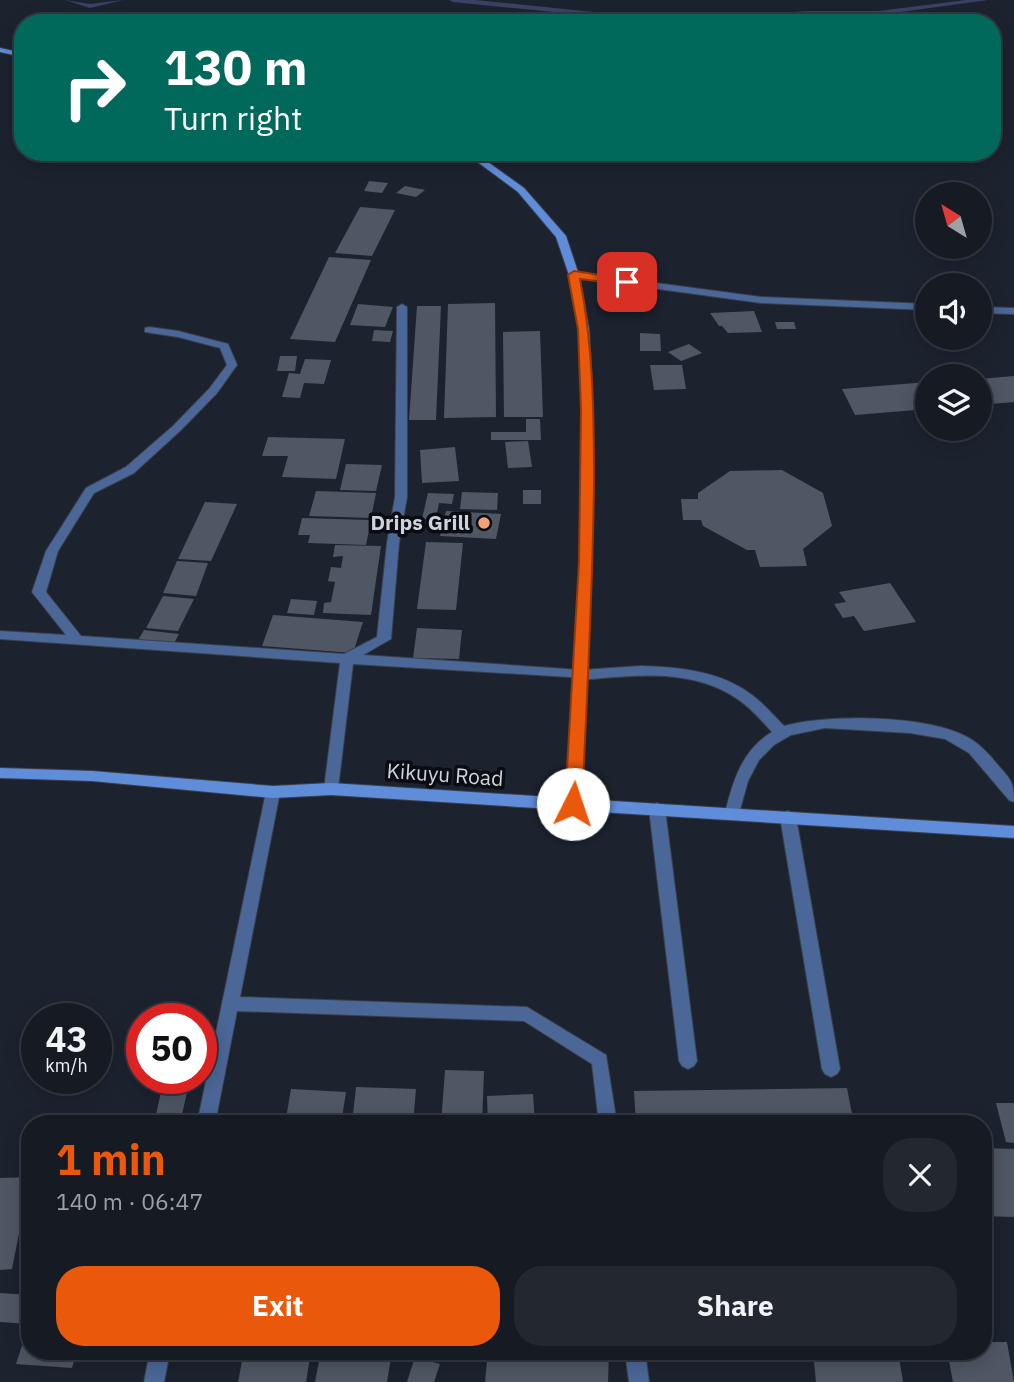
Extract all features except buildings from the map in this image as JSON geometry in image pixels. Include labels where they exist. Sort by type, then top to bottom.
[{"type":"main road","points":[[481,161],[521,190],[561,236],[574,275],[584,329],[587,384],[586,562],[573,804]]},
{"type":"main road","name":"Kikuyu Road","points":[[0,773],[92,776],[273,792],[331,789],[1014,832]]},
{"type":"street","points":[[574,275],[761,300],[915,306]]},
{"type":"street","points":[[347,659],[384,639],[393,543],[401,497],[402,307]]},
{"type":"street","points":[[992,310],[1014,311]]},
{"type":"street","points":[[77,640],[39,592],[52,551],[90,491],[130,470],[213,391],[232,365],[224,346],[149,330]]},
{"type":"street","points":[[0,635],[581,675],[621,671],[677,672],[710,680],[739,692],[782,733]]},
{"type":"street","points":[[331,789],[347,659]]},
{"type":"street","points":[[733,813],[742,777],[759,749],[787,729],[825,721],[920,729],[967,743],[990,765],[1014,796]]},
{"type":"street","points":[[208,1115],[273,792]]},
{"type":"street","points":[[657,809],[688,1061]]},
{"type":"street","points":[[788,817],[831,1069]]},
{"type":"street","points":[[231,1004],[527,1014],[600,1060],[607,1115]]},
{"type":"street","points":[[154,1382],[158,1360]]},
{"type":"street","points":[[636,1360],[639,1382]]},
{"type":"waterway","points":[[69,0],[90,6],[119,0]]},
{"type":"waterway","points":[[453,0],[594,14]]},
{"type":"waterway","points":[[793,14],[879,13],[984,0]]},
{"type":"place","name":"Drips Grill","points":[[484,523]]},
{"type":"route","points":[[573,804],[586,562],[587,410],[584,329],[574,275],[627,282]]}]
